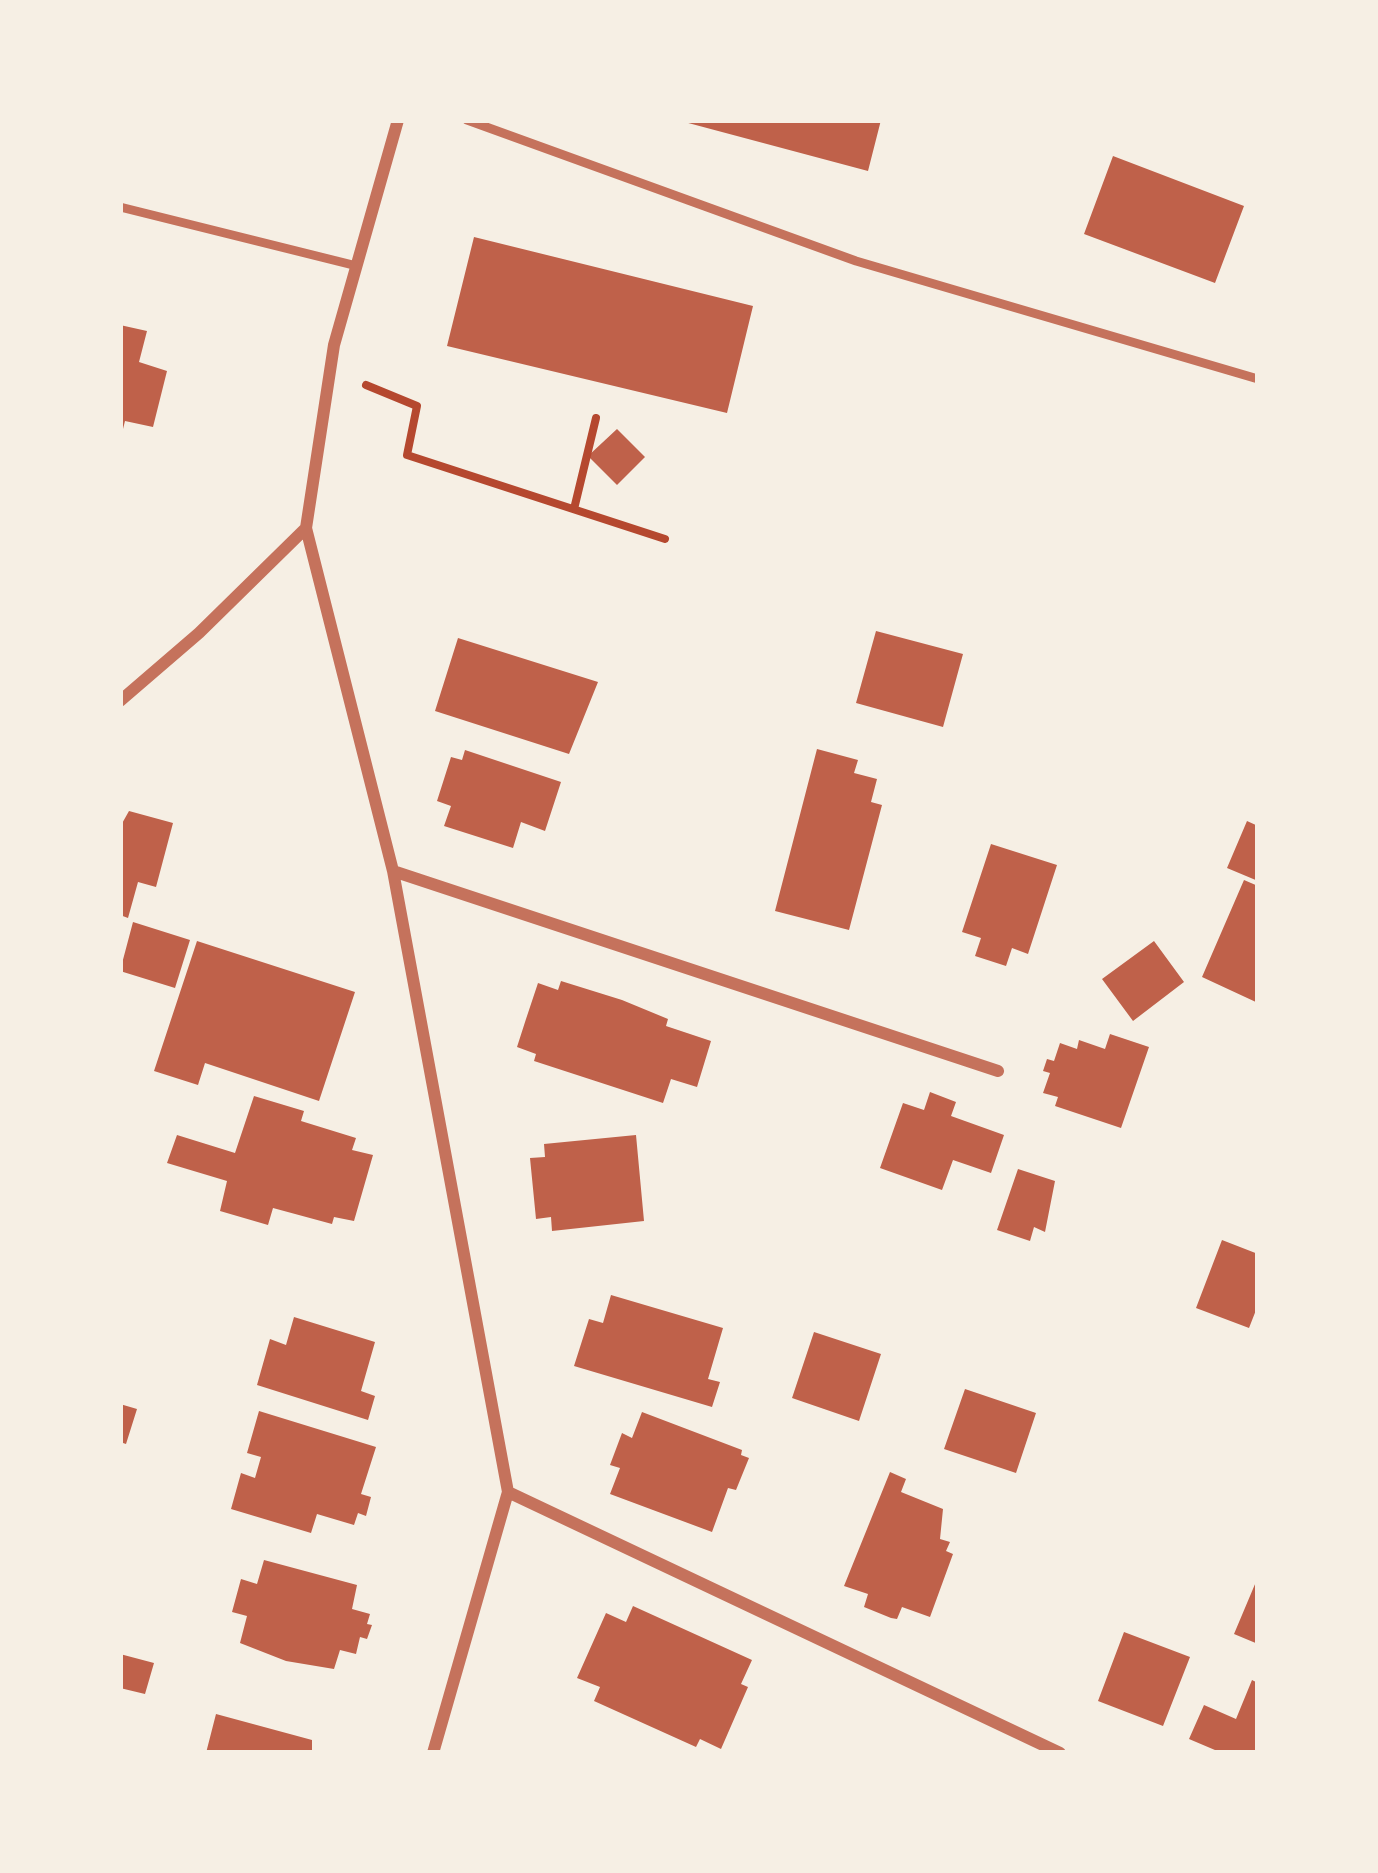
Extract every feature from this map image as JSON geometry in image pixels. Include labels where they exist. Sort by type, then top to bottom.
[{"type":"street","points":[[398,120],[329,377],[306,528],[393,871],[508,1492],[433,1753]]},
{"type":"street","points":[[120,701],[199,634],[306,528]]},
{"type":"street","points":[[393,871],[998,1071]]},
{"type":"street","points":[[508,1492],[1060,1753]]},
{"type":"lane","points":[[467,120],[856,262],[1258,379]]},
{"type":"lane","points":[[120,206],[357,266]]},
{"type":"path","points":[[329,377],[384,389],[417,406],[406,455],[665,539]]},
{"type":"path","points":[[574,509],[596,418]]},
{"type":"building","points":[[677,120],[881,120],[868,171]]},
{"type":"building","points":[[1113,156],[1244,206],[1215,283],[1084,234]]},
{"type":"building","points":[[474,237],[753,306],[727,413],[447,346]]},
{"type":"building","points":[[120,325],[147,331],[139,362],[167,371],[153,427],[125,421],[122,433]]},
{"type":"building","points":[[617,429],[645,457],[617,485],[588,456]]},
{"type":"building","points":[[876,631],[963,654],[943,727],[856,703]]},
{"type":"building","points":[[458,638],[598,682],[569,754],[435,711]]},
{"type":"building","points":[[817,749],[858,760],[854,773],[877,779],[871,802],[882,805],[849,930],[775,911]]},
{"type":"building","points":[[465,750],[561,782],[545,831],[521,822],[513,848],[444,826],[451,806],[437,801],[451,757],[462,760]]},
{"type":"building","points":[[129,811],[173,823],[156,887],[138,882],[128,918],[120,915],[120,827]]},
{"type":"building","points":[[1247,821],[1258,826],[1258,881],[1227,868]]},
{"type":"building","points":[[991,844],[1057,865],[1028,954],[1012,948],[1006,966],[975,956],[981,938],[962,932]]},
{"type":"building","points":[[1244,880],[1258,886],[1258,1003],[1202,977]]},
{"type":"building","points":[[133,922],[190,940],[175,988],[120,971]]},
{"type":"building","points":[[197,941],[355,992],[319,1101],[205,1063],[198,1085],[154,1071]]},
{"type":"building","points":[[1154,941],[1184,982],[1133,1021],[1102,979]]},
{"type":"building","points":[[561,981],[622,1000],[668,1019],[666,1026],[711,1041],[697,1087],[671,1079],[663,1103],[534,1061],[536,1054],[517,1047],[538,983],[558,990]]},
{"type":"building","points":[[1110,1034],[1149,1047],[1121,1128],[1055,1106],[1058,1097],[1043,1093],[1050,1073],[1043,1071],[1047,1059],[1054,1061],[1060,1043],[1077,1049],[1079,1040],[1105,1049]]},
{"type":"building","points":[[930,1092],[956,1102],[951,1116],[1004,1135],[991,1173],[953,1160],[942,1190],[880,1168],[903,1103],[924,1110]]},
{"type":"building","points":[[254,1096],[304,1111],[301,1121],[356,1138],[352,1150],[373,1155],[354,1221],[334,1217],[332,1224],[273,1208],[268,1225],[220,1211],[227,1181],[167,1163],[177,1135],[235,1153]]},
{"type":"building","points":[[636,1135],[644,1221],[552,1231],[551,1217],[536,1219],[530,1158],[545,1157],[544,1144]]},
{"type":"building","points":[[1018,1169],[1055,1181],[1045,1232],[1034,1227],[1030,1241],[997,1230]]},
{"type":"building","points":[[1222,1240],[1258,1254],[1258,1305],[1249,1328],[1196,1308]]},
{"type":"building","points":[[611,1295],[723,1328],[708,1379],[720,1382],[712,1407],[574,1366],[589,1319],[603,1323]]},
{"type":"building","points":[[294,1317],[375,1342],[361,1391],[375,1396],[368,1420],[257,1385],[270,1339],[286,1345]]},
{"type":"building","points":[[814,1332],[881,1354],[859,1421],[792,1398]]},
{"type":"building","points":[[965,1389],[1036,1413],[1016,1473],[944,1449]]},
{"type":"building","points":[[120,1404],[137,1409],[126,1444],[120,1442]]},
{"type":"building","points":[[259,1411],[376,1447],[361,1494],[371,1497],[366,1516],[358,1513],[354,1525],[317,1514],[311,1533],[231,1509],[241,1473],[255,1478],[261,1457],[247,1453]]},
{"type":"building","points":[[642,1412],[742,1450],[741,1455],[749,1458],[736,1490],[728,1488],[712,1532],[610,1494],[620,1468],[610,1465],[622,1433],[632,1438]]},
{"type":"building","points":[[890,1472],[906,1479],[901,1492],[943,1509],[940,1539],[950,1542],[946,1551],[953,1554],[930,1617],[902,1607],[897,1619],[891,1618],[864,1607],[868,1594],[844,1586]]},
{"type":"building","points":[[264,1560],[357,1585],[352,1609],[370,1614],[367,1624],[372,1625],[367,1639],[360,1637],[356,1654],[340,1650],[334,1669],[286,1661],[240,1643],[247,1616],[232,1612],[241,1579],[257,1584]]},
{"type":"building","points":[[1258,1577],[1258,1644],[1234,1634]]},
{"type":"building","points":[[633,1606],[752,1660],[741,1684],[748,1687],[721,1749],[700,1739],[696,1747],[594,1701],[600,1687],[577,1678],[606,1613],[626,1622]]},
{"type":"building","points":[[1124,1632],[1190,1657],[1163,1726],[1098,1701]]},
{"type":"building","points":[[120,1654],[154,1663],[145,1694],[120,1688]]},
{"type":"building","points":[[1252,1680],[1258,1683],[1258,1753],[1222,1753],[1189,1739],[1204,1705],[1236,1719]]},
{"type":"building","points":[[216,1714],[312,1740],[312,1753],[206,1753]]}]
